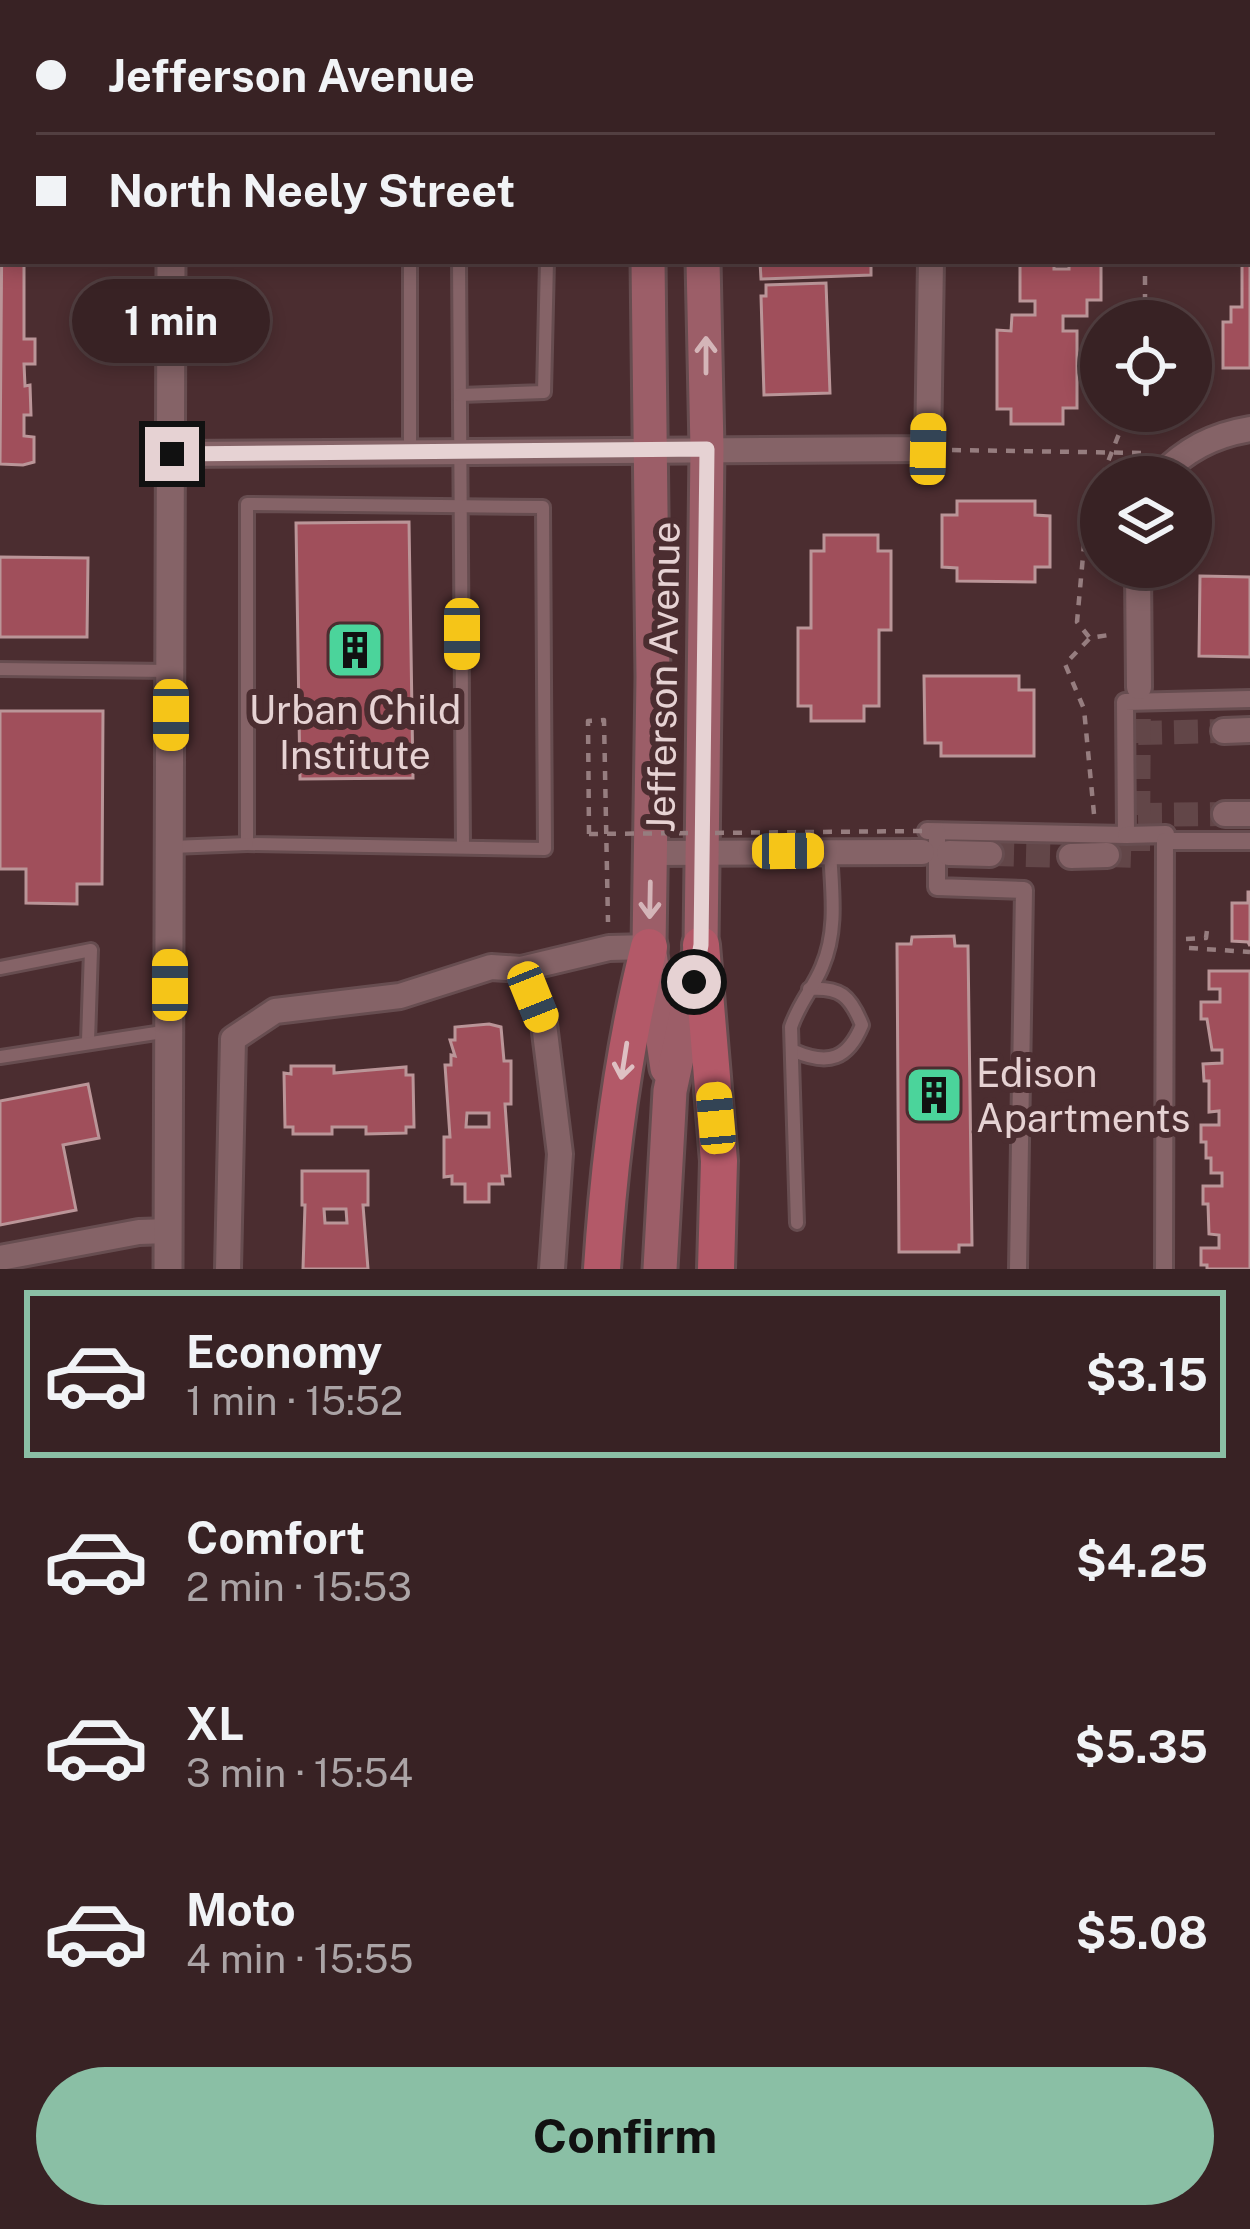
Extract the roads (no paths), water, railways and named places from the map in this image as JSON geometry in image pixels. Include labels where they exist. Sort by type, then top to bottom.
[{"type":"main road","name":"Jefferson Avenue","points":[[648,264],[649,947],[670,1090]]},
{"type":"main road","name":"Jefferson Avenue","points":[[660,1269],[670,1090],[701,945],[707,449],[703,264]]},
{"type":"main road","points":[[701,945],[719,1161],[716,1269]]},
{"type":"main road","points":[[602,1269],[610,1153],[632,1013],[649,947]]},
{"type":"street","points":[[168,1269],[171,264]]},
{"type":"street","points":[[172,454],[928,449],[931,264]]},
{"type":"street","points":[[1183,456],[1198,444],[1239,430]]},
{"type":"street","points":[[1138,588],[1139,687]]},
{"type":"street","points":[[1126,835],[1125,702],[1250,699]]},
{"type":"street","points":[[1224,730],[1250,730]]},
{"type":"street","points":[[651,853],[830,851],[933,842],[1166,834],[1170,931],[1164,1269]]},
{"type":"street","points":[[1071,856],[1098,836]]},
{"type":"street","points":[[1165,841],[1250,841]]},
{"type":"street","points":[[933,842],[990,854]]},
{"type":"street","points":[[933,842],[937,887],[1024,890],[1018,1269]]},
{"type":"street","points":[[228,1269],[233,1039],[275,1011],[400,996],[491,968],[521,969],[609,948],[649,947]]},
{"type":"street","points":[[521,969],[544,1024],[560,1154],[552,1269]]},
{"type":"street","points":[[0,1258],[139,1232],[168,1231]]},
{"type":"lane","points":[[410,264],[410,452]]},
{"type":"lane","points":[[459,264],[463,848]]},
{"type":"lane","points":[[460,395],[544,392],[547,264]]},
{"type":"lane","points":[[170,847],[545,849],[543,507],[247,504],[247,844]]},
{"type":"lane","points":[[0,669],[171,671]]},
{"type":"lane","points":[[797,1223],[790,1027],[832,943],[830,851]]},
{"type":"lane","points":[[0,968],[91,950],[88,1041]]},
{"type":"lane","points":[[794,1051],[814,1059],[842,1055],[853,1046],[862,1024],[844,993],[833,988],[808,989]]},
{"type":"lane","points":[[0,1057],[170,1030]]},
{"type":"tunnel","points":[[1107,855],[1138,856],[1139,687]]},
{"type":"tunnel","points":[[1138,733],[1224,731]]},
{"type":"tunnel","points":[[1138,815],[1225,814]]},
{"type":"tunnel","points":[[990,854],[1071,856]]},
{"type":"place","name":"Urban Child Institute","points":[[355,650]]},
{"type":"place","name":"Edison Apartments","points":[[934,1095]]}]
